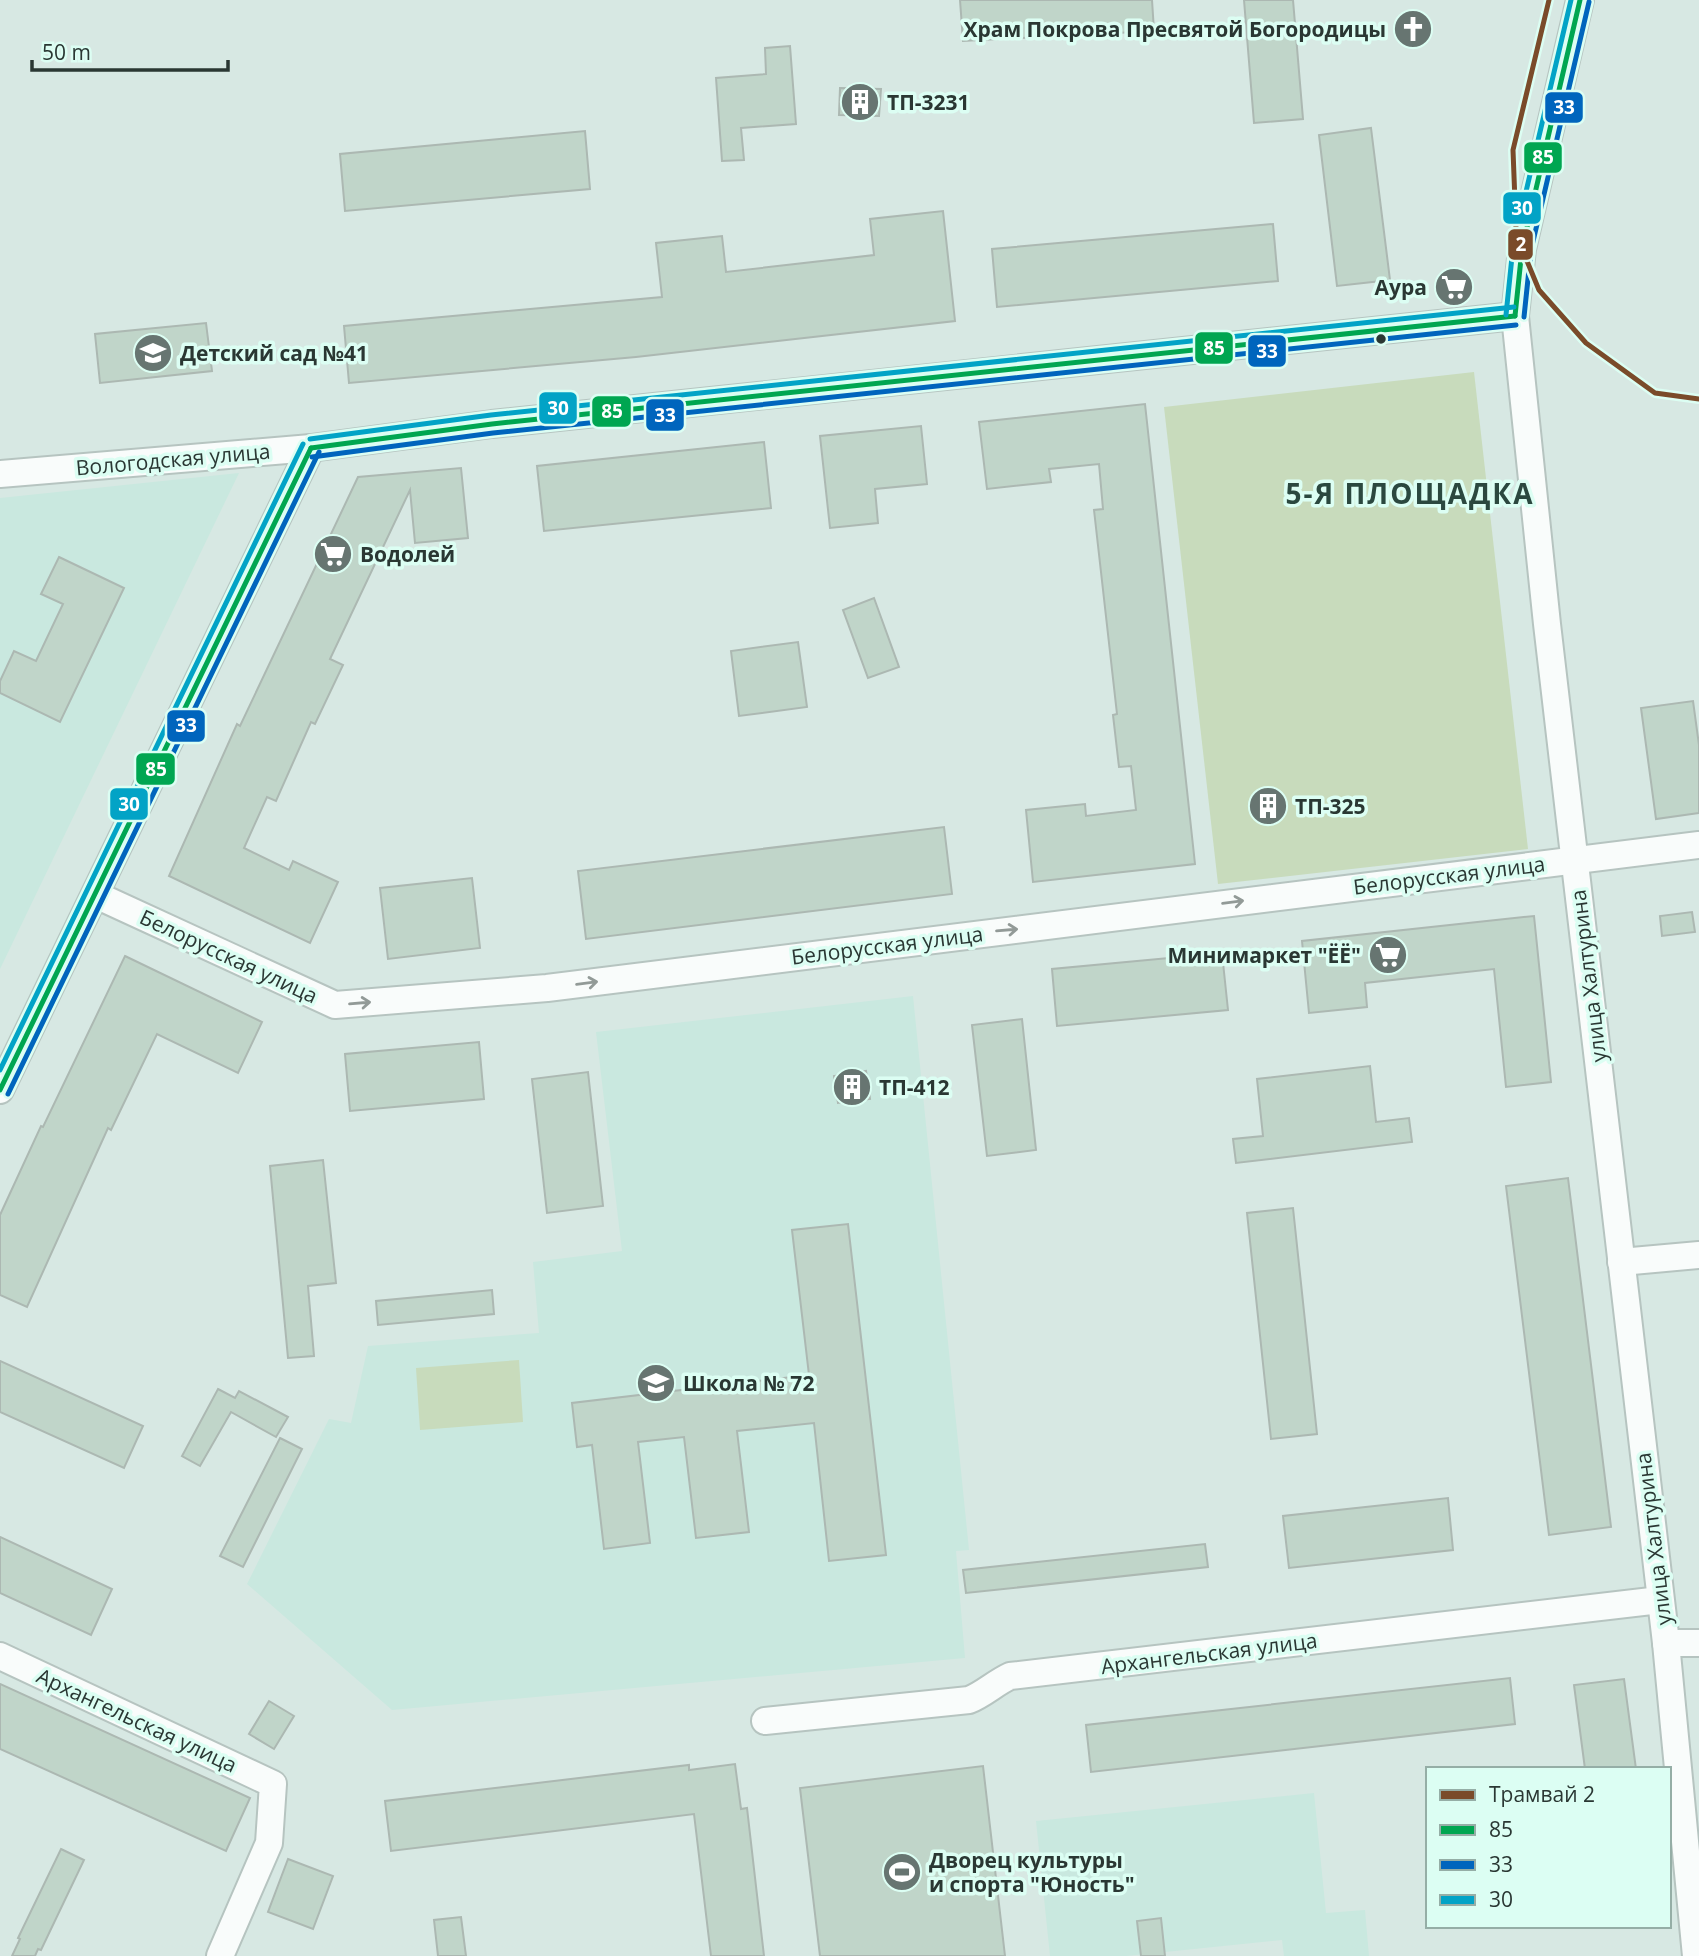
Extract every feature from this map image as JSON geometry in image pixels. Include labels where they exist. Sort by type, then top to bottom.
[{"type":"street","name":"улица Халтурина","points":[[1580,0],[1522,249],[1515,316],[1526,437],[1574,860],[1666,1643],[1696,1956]]},
{"type":"street","name":"Вологодская улица","points":[[0,474],[311,448],[492,424],[1515,316]]},
{"type":"street","points":[[0,1090],[311,448]]},
{"type":"street","name":"Белорусская улица","points":[[96,895],[335,1005],[547,988],[1699,845]]},
{"type":"street","points":[[1621,1262],[1699,1255]]},
{"type":"street","name":"Архангельская улица","points":[[765,1721],[969,1700],[983,1695],[1010,1676],[1660,1600]]},
{"type":"street","points":[[1666,1643],[1699,1643]]},
{"type":"street","name":"Архангельская улица","points":[[0,1656],[273,1784],[268,1843],[220,1956]]},
{"type":"shaded area","points":[[1474,372],[1528,849],[1218,884],[1164,407]]},
{"type":"shaded area","points":[[239,473],[0,969],[0,498]]},
{"type":"shaded area","name":"Школа № 72","points":[[913,996],[969,1550],[956,1551],[965,1658],[392,1710],[247,1584],[329,1419],[351,1423],[368,1346],[539,1333],[533,1262],[622,1251],[596,1032]]},
{"type":"shaded area","points":[[519,1360],[523,1422],[420,1430],[416,1368]]},
{"type":"shaded area","points":[[1314,1793],[1326,1913],[1365,1910],[1369,1956],[1284,1956],[1282,1940],[1126,1956],[1050,1956],[1036,1821]]},
{"type":"building","points":[[960,0],[1152,0],[1154,31],[963,41]]},
{"type":"building","points":[[1244,0],[1293,0],[1303,119],[1254,123]]},
{"type":"building","points":[[790,46],[796,124],[741,128],[744,160],[722,161],[716,78],[766,74],[765,48]]},
{"type":"building","name":"ТП-3231","points":[[840,88],[881,89],[879,116],[839,115]]},
{"type":"building","points":[[1371,128],[1390,280],[1337,286],[1319,135]]},
{"type":"building","points":[[585,131],[590,189],[345,211],[340,154]]},
{"type":"building","points":[[943,211],[955,321],[636,357],[349,383],[344,326],[662,297],[656,243],[722,236],[726,272],[874,255],[870,219]]},
{"type":"building","points":[[1273,224],[1278,281],[997,307],[992,249]]},
{"type":"building","name":"Детский сад №41","points":[[206,323],[212,371],[100,383],[95,334]]},
{"type":"building","points":[[1145,404],[1195,864],[1033,882],[1026,810],[1085,804],[1086,816],[1136,810],[1131,766],[1119,767],[1113,715],[1117,714],[1094,510],[1103,509],[1099,464],[1049,469],[1051,482],[987,489],[979,422]]},
{"type":"building","points":[[921,426],[927,484],[875,489],[878,523],[830,528],[820,436]]},
{"type":"building","points":[[764,442],[771,508],[544,531],[537,466]]},
{"type":"building","points":[[461,468],[468,538],[415,543],[410,490],[330,659],[343,665],[315,724],[311,722],[276,801],[267,797],[244,848],[289,870],[293,861],[338,882],[310,943],[169,876],[237,724],[240,726],[358,477]]},
{"type":"building","points":[[59,557],[124,588],[60,722],[0,693],[0,681],[14,651],[36,661],[63,604],[41,594]]},
{"type":"building","points":[[874,598],[899,667],[868,678],[843,610]]},
{"type":"building","points":[[798,642],[807,707],[739,716],[731,651]]},
{"type":"building","points":[[1693,701],[1699,745],[1699,813],[1656,819],[1641,708]]},
{"type":"building","points":[[944,827],[952,894],[586,939],[578,871]]},
{"type":"building","points":[[472,878],[480,948],[388,959],[380,888]]},
{"type":"building","points":[[1692,912],[1695,932],[1662,936],[1660,916]]},
{"type":"building","points":[[1534,916],[1551,1082],[1506,1087],[1494,969],[1365,983],[1367,1007],[1309,1013],[1302,941]]},
{"type":"building","points":[[1222,953],[1228,1010],[1057,1026],[1052,969]]},
{"type":"building","points":[[125,956],[262,1022],[238,1073],[157,1034],[111,1130],[108,1128],[27,1307],[0,1295],[0,1215]]},
{"type":"building","points":[[1022,1019],[1036,1150],[987,1156],[972,1025]]},
{"type":"building","points":[[479,1042],[484,1099],[350,1111],[345,1054]]},
{"type":"building","points":[[1370,1066],[1376,1122],[1409,1118],[1412,1142],[1236,1163],[1233,1139],[1263,1136],[1257,1079]]},
{"type":"building","name":"ТП-412","points":[[866,1071],[870,1099],[838,1103],[834,1076]]},
{"type":"building","points":[[588,1072],[603,1206],[547,1213],[532,1079]]},
{"type":"building","points":[[323,1160],[336,1283],[308,1286],[314,1356],[288,1358],[270,1166]]},
{"type":"building","points":[[1568,1178],[1611,1527],[1549,1535],[1506,1186]]},
{"type":"building","points":[[1293,1208],[1317,1434],[1271,1439],[1247,1213]]},
{"type":"building","points":[[848,1224],[886,1555],[829,1561],[814,1423],[737,1431],[749,1532],[696,1538],[684,1437],[638,1442],[650,1543],[604,1549],[592,1445],[577,1447],[572,1403],[809,1375],[792,1230]]},
{"type":"building","points":[[492,1290],[494,1314],[378,1325],[376,1301]]},
{"type":"building","points":[[0,1361],[143,1426],[124,1468],[0,1412]]},
{"type":"building","points":[[218,1389],[235,1398],[239,1391],[288,1417],[276,1437],[231,1412],[200,1466],[182,1456]]},
{"type":"building","points":[[280,1438],[302,1449],[243,1567],[220,1556]]},
{"type":"building","points":[[1448,1498],[1453,1550],[1289,1568],[1283,1516]]},
{"type":"building","points":[[0,1537],[112,1589],[91,1635],[0,1593]]},
{"type":"building","points":[[1205,1544],[1208,1567],[966,1593],[963,1570]]},
{"type":"building","points":[[1510,1678],[1515,1724],[1091,1772],[1086,1725]]},
{"type":"building","points":[[1624,1679],[1636,1767],[1585,1767],[1574,1685]]},
{"type":"building","points":[[0,1684],[250,1798],[226,1851],[0,1749]]},
{"type":"building","points":[[269,1701],[294,1716],[274,1749],[249,1734]]},
{"type":"building","points":[[735,1764],[741,1809],[747,1808],[764,1956],[711,1956],[694,1814],[391,1851],[385,1801],[689,1765],[689,1770]]},
{"type":"building","name":"Дворец культуры и спорта \"Юность\"","points":[[983,1766],[1005,1956],[820,1956],[800,1788]]},
{"type":"building","points":[[61,1849],[84,1860],[41,1950],[38,1949],[35,1956],[12,1956],[20,1939],[18,1938]]},
{"type":"building","points":[[288,1859],[333,1876],[313,1929],[268,1912]]},
{"type":"building","points":[[461,1917],[466,1956],[438,1956],[434,1920]]},
{"type":"building","points":[[1161,1918],[1165,1956],[1141,1956],[1137,1921]]},
{"type":"tram line","name":"2","points":[[1549,0],[1513,150],[1516,228],[1522,249],[1539,290],[1586,343],[1655,393],[1699,399]]},
{"type":"transit line","name":"30","points":[[1506,315],[1513,247],[1571,0]]},
{"type":"transit line","name":"85","points":[[1515,316],[1522,249],[1580,0]]},
{"type":"transit line","name":"33","points":[[1524,317],[1531,250],[1589,2]]},
{"type":"transit line","name":"30","points":[[310,439],[491,415],[1514,307]]},
{"type":"transit line","name":"85","points":[[311,448],[492,424],[1515,316]]},
{"type":"transit line","name":"33","points":[[312,457],[493,433],[1516,325]]},
{"type":"transit line","name":"30","points":[[0,1070],[303,444]]},
{"type":"transit line","name":"85","points":[[0,1090],[311,448]]},
{"type":"transit line","name":"33","points":[[8,1094],[319,452]]},
{"type":"place","name":"Храм Покрова Пресвятой Богородицы","points":[[1413,29]]},
{"type":"place","name":"ТП-3231","points":[[860,102]]},
{"type":"place","name":"Аура","points":[[1454,287]]},
{"type":"place","name":"Детский сад №41","points":[[153,353]]},
{"type":"place","name":"Водолей","points":[[333,554]]},
{"type":"place","name":"ТП-325","points":[[1268,806]]},
{"type":"place","name":"Минимаркет \"ЁЁ\"","points":[[1388,955]]},
{"type":"place","name":"ТП-412","points":[[852,1087]]},
{"type":"place","name":"Школа № 72","points":[[656,1383]]},
{"type":"place","name":"Дворец культуры и спорта \"Юность\"","points":[[902,1872]]},
{"type":"district","name":"5-Я ПЛОЩАДКА","points":[[1410,493]]}]
